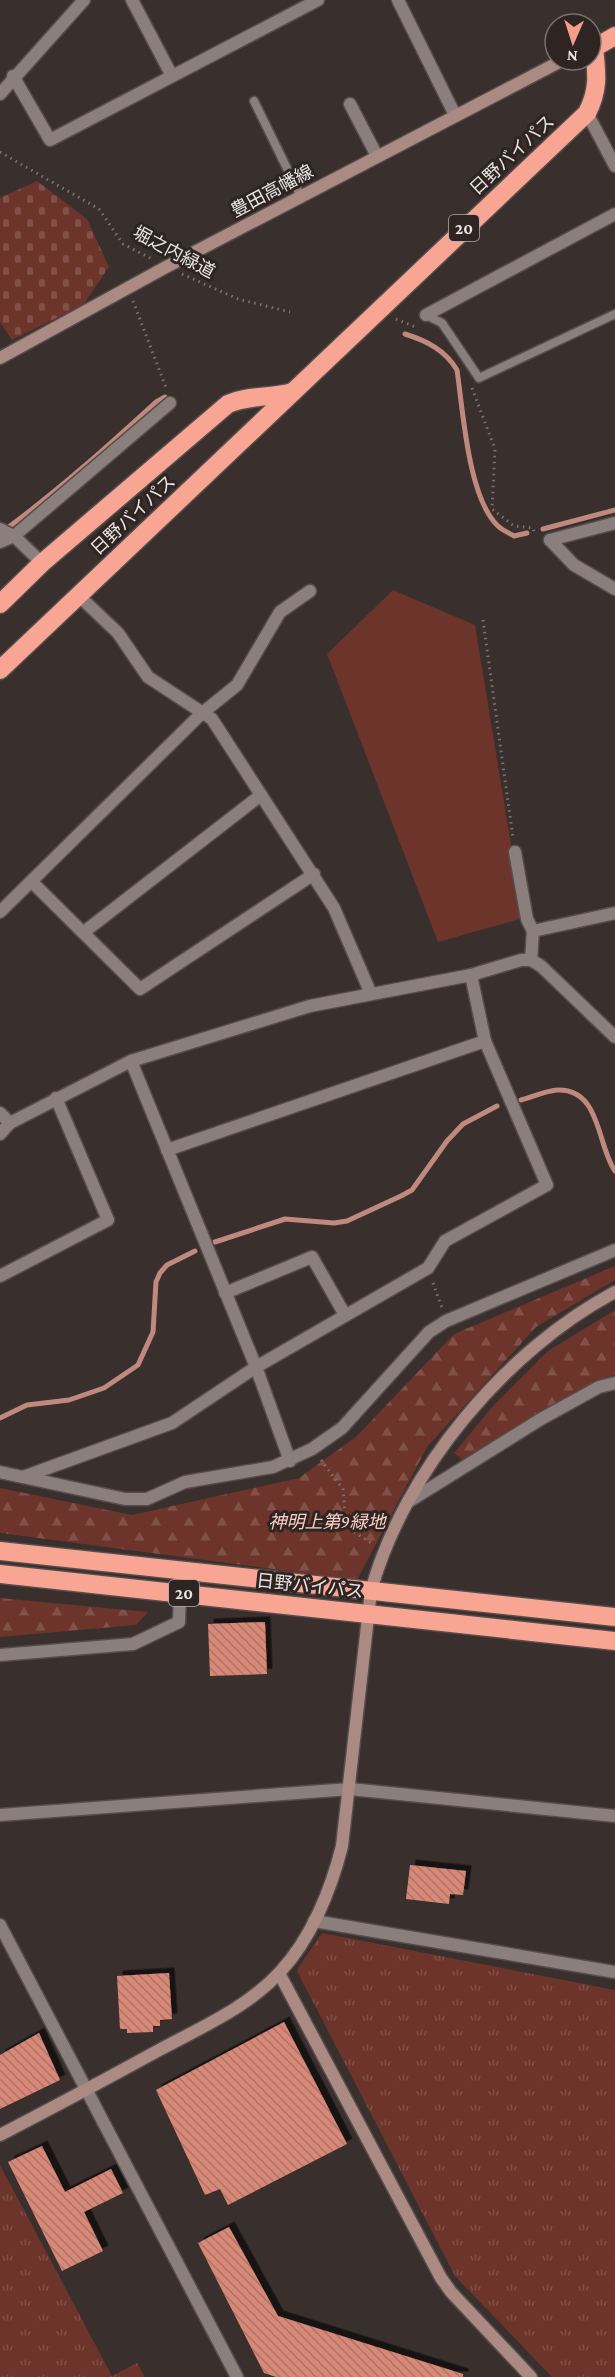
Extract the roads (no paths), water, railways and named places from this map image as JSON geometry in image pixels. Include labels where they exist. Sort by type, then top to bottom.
[{"type":"highway","name":"日野バイパス","points":[[0,670],[587,113],[596,96],[597,72]]},
{"type":"highway","name":"日野バイパス","points":[[0,604],[42,563],[228,404],[247,398],[274,397],[295,391]]},
{"type":"highway","name":"日野バイパス","points":[[0,1551],[615,1617]]},
{"type":"highway","name":"日野バイパス","points":[[0,1574],[615,1641]]},
{"type":"street","points":[[0,94],[13,76],[84,0]]},
{"type":"street","points":[[132,0],[172,76]]},
{"type":"street","points":[[398,0],[455,115]]},
{"type":"street","points":[[13,76],[50,140],[311,2]]},
{"type":"street","name":"豊田高幡線","points":[[0,358],[166,267],[543,70]]},
{"type":"street","points":[[350,104],[377,156]]},
{"type":"street","points":[[587,113],[615,166]]},
{"type":"street","points":[[426,315],[615,214]]},
{"type":"street","points":[[0,542],[14,536],[170,403]]},
{"type":"street","points":[[615,523],[550,540],[574,565],[615,589]]},
{"type":"street","points":[[0,529],[14,536],[42,563]]},
{"type":"street","points":[[0,912],[201,714],[237,684],[280,612],[310,591]]},
{"type":"street","points":[[78,595],[118,633],[148,677],[201,714],[212,719],[314,873],[334,908],[371,994]]},
{"type":"street","points":[[84,932],[261,795]]},
{"type":"street","points":[[514,852],[527,919],[533,931],[531,960]]},
{"type":"street","points":[[32,882],[140,989],[314,873]]},
{"type":"street","points":[[533,931],[615,913]]},
{"type":"street","points":[[0,1134],[10,1123],[131,1061],[310,1005],[471,975],[521,960],[531,960],[615,1037]]},
{"type":"street","points":[[23,1477],[172,1423],[256,1367],[428,1268],[444,1241],[547,1185],[485,1041],[471,975]]},
{"type":"street","points":[[167,1150],[485,1041]]},
{"type":"street","points":[[131,1061],[256,1367],[290,1461]]},
{"type":"street","points":[[0,1276],[108,1220],[56,1098]]},
{"type":"street","points":[[0,1113],[10,1123]]},
{"type":"street","points":[[0,1472],[126,1498],[147,1499],[185,1482],[273,1467],[290,1461],[342,1428],[429,1332],[446,1320],[615,1250]]},
{"type":"street","points":[[225,1293],[312,1257],[345,1315]]},
{"type":"street","points":[[0,2135],[86,2091],[226,2014],[279,1973],[314,1922],[336,1870],[346,1821],[371,1591],[383,1550],[408,1502],[442,1448],[489,1392],[543,1341],[593,1303],[615,1292]]},
{"type":"street","points":[[408,1502],[541,1419],[599,1387],[615,1383]]},
{"type":"street","points":[[0,1655],[133,1644],[179,1622],[180,1593]]},
{"type":"street","points":[[0,1815],[350,1789],[615,1816]]},
{"type":"street","points":[[314,1922],[615,1972]]},
{"type":"street","points":[[0,1925],[237,2377]]},
{"type":"street","points":[[279,1973],[441,2278],[451,2292],[531,2377]]},
{"type":"lane","points":[[254,101],[301,196]]},
{"type":"lane","points":[[426,315],[442,323],[479,378],[615,314]]},
{"type":"waterway","points":[[405,334],[435,347],[457,370],[473,475],[480,495],[488,513],[500,527],[514,536],[527,533]]},
{"type":"waterway","points":[[6,529],[64,484],[156,402],[165,397]]},
{"type":"waterway","points":[[543,529],[615,510]]},
{"type":"waterway","points":[[521,1100],[557,1090],[571,1092],[582,1098],[596,1120],[615,1171]]},
{"type":"waterway","points":[[215,1242],[285,1219],[334,1223],[347,1221],[401,1196],[412,1190],[447,1141],[463,1124],[497,1106]]},
{"type":"waterway","points":[[0,1418],[27,1405],[69,1400],[104,1388],[138,1365],[153,1332],[156,1282],[160,1273],[167,1265],[195,1251]]},
{"type":"park label","name":"神明上第9緑地","points":[[327,1522]]}]
